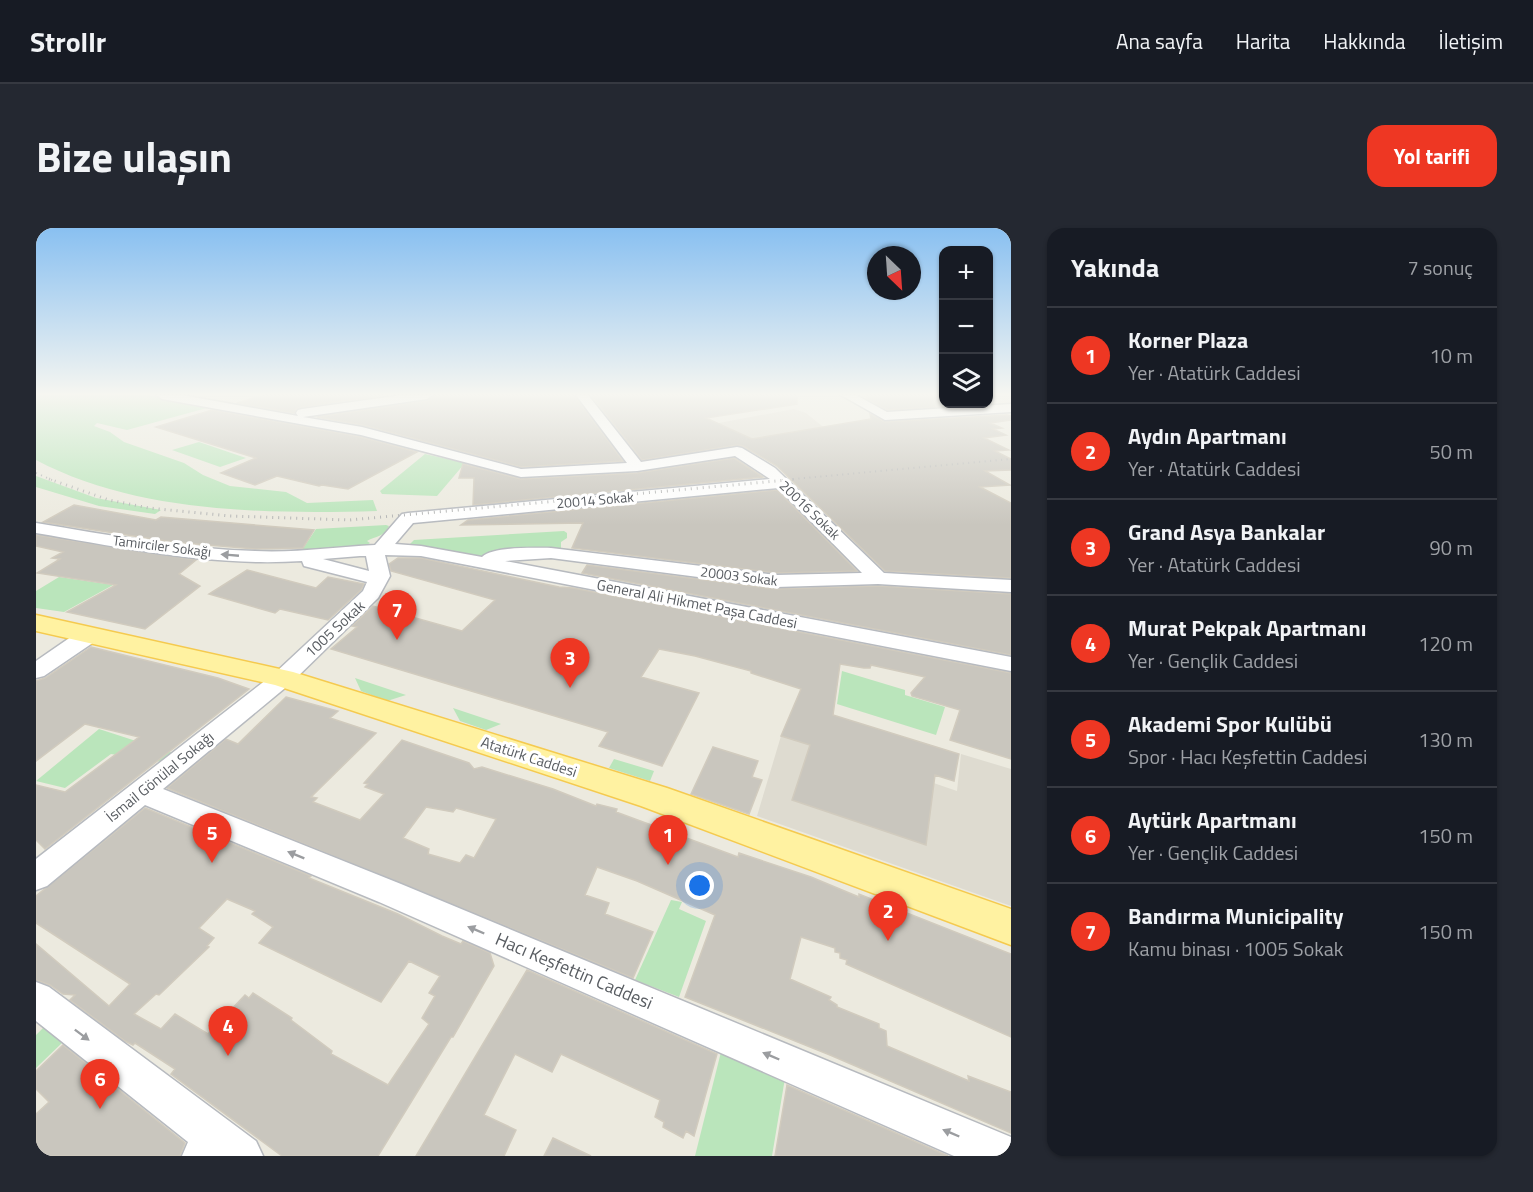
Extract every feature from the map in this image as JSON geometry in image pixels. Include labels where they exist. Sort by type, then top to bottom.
[{"type":"main road","name":"Atatürk Caddesi","points":[[36,623],[283,678],[654,797],[1011,927]]},
{"type":"street","points":[[389,438],[512,471],[551,473],[637,467]]},
{"type":"street","points":[[615,438],[637,467]]},
{"type":"street","name":"20016 Sokak","points":[[637,467],[737,451],[763,466],[878,578]]},
{"type":"street","name":"20014 Sokak","points":[[382,549],[408,518],[781,483]]},
{"type":"street","name":"Tamirciler Sokağı","points":[[36,528],[177,550],[255,557],[289,557],[382,549]]},
{"type":"street","points":[[379,579],[375,558],[382,549]]},
{"type":"street","name":"General Ali Hikmet Paşa Caddesi","points":[[382,549],[422,551],[468,559],[1011,664]]},
{"type":"street","name":"20003 Sokak","points":[[468,559],[525,553],[551,553],[776,581],[878,578],[1011,586]]},
{"type":"street","name":"Tamirciler Sokağı","points":[[289,557],[379,579]]},
{"type":"street","name":"1005 Sokak","points":[[283,678],[369,597],[379,579]]},
{"type":"street","points":[[36,671],[90,635]]},
{"type":"street","name":"İsmail Gönülal Sokağı","points":[[36,877],[283,678]]},
{"type":"street","name":"Hacı Keşfettin Caddesi","points":[[141,792],[390,893],[1004,1156]]},
{"type":"street","points":[[36,999],[222,1151]]},
{"type":"shaded area","points":[[716,438],[837,438],[843,443],[749,452]]},
{"type":"shaded area","points":[[795,704],[831,748],[957,791],[961,754],[1011,769],[1011,906],[757,816],[781,736]]},
{"type":"green space","points":[[36,438],[119,438],[184,463],[203,475],[230,486],[286,492],[307,503],[373,500],[377,511],[247,510],[159,500],[116,491],[75,478],[36,460]]},
{"type":"green space","points":[[199,442],[246,458],[220,467],[172,450]]},
{"type":"green space","points":[[425,454],[465,463],[437,496],[382,494],[380,491]]},
{"type":"green space","points":[[36,476],[96,498],[161,510],[155,514],[99,506],[36,487]]},
{"type":"green space","points":[[389,526],[385,532],[367,541],[370,543],[365,546],[302,550],[316,529]]},
{"type":"green space","points":[[564,531],[567,533],[567,538],[561,542],[561,549],[500,556],[463,554],[410,544],[414,540]]},
{"type":"green space","points":[[59,577],[113,585],[64,612],[36,608],[36,591]]},
{"type":"green space","points":[[842,671],[905,690],[905,695],[945,707],[936,735],[837,704]]},
{"type":"green space","points":[[355,678],[406,695],[387,701],[361,691]]},
{"type":"green space","points":[[453,708],[501,724],[486,730],[460,721]]},
{"type":"green space","points":[[99,729],[173,753],[162,762],[111,754],[65,788],[36,781]]},
{"type":"green space","points":[[614,759],[654,771],[650,781],[609,768]]},
{"type":"green space","points":[[671,900],[682,902],[679,909],[706,921],[679,997],[635,980]]},
{"type":"green space","points":[[45,1026],[64,1041],[36,1068],[36,1035]]},
{"type":"green space","points":[[721,1052],[785,1078],[772,1156],[695,1156]]},
{"type":"building","points":[[192,438],[366,438],[417,452],[348,489],[319,486],[277,476],[255,485],[221,473],[256,458]]},
{"type":"building","points":[[413,438],[606,438],[623,461],[521,467]]},
{"type":"building","points":[[625,438],[985,438],[1009,450],[995,451],[1011,459],[1011,470],[985,471],[1010,485],[980,487],[1011,503],[1011,578],[885,571],[777,466],[743,446],[737,445],[642,460]]},
{"type":"building","points":[[734,458],[763,477],[473,505],[474,478],[459,478],[463,464],[521,479],[637,473]]},
{"type":"building","points":[[777,490],[857,571],[776,573],[572,548],[583,523],[461,525],[468,520]]},
{"type":"building","points":[[74,505],[156,520],[161,517],[314,530],[303,548],[255,549],[173,542],[43,522]]},
{"type":"building","points":[[36,535],[196,560],[179,574],[200,586],[145,629],[67,612],[116,585],[37,573],[60,559],[52,558],[63,552],[36,546]]},
{"type":"building","points":[[398,558],[421,558],[559,587],[1011,673],[1011,759],[950,740],[960,710],[912,696],[911,693],[925,677],[871,665],[870,668],[864,668],[840,664],[833,715],[959,754],[954,781],[935,775],[926,845],[792,800],[810,745],[781,736],[801,689],[751,673],[751,671],[659,649],[641,677],[699,693],[662,766],[599,746],[608,732],[331,649],[357,627],[352,626],[373,606],[462,631],[495,600],[391,571],[389,564]]},
{"type":"building","points":[[587,565],[776,589],[878,586],[1011,594],[1011,655],[582,573]]},
{"type":"building","points":[[247,570],[316,588],[328,577],[364,584],[361,590],[328,620],[280,609],[275,613],[209,594]]},
{"type":"building","points":[[91,647],[218,678],[249,689],[45,849],[36,840],[36,785],[65,792],[139,737],[85,724],[36,761],[36,681],[45,678]]},
{"type":"building","points":[[286,697],[338,711],[330,718],[376,733],[311,797],[317,798],[313,802],[360,820],[384,794],[365,787],[368,784],[364,783],[402,740],[469,763],[474,769],[482,767],[553,789],[596,806],[597,804],[617,809],[616,812],[738,857],[739,853],[811,877],[1011,954],[1011,1037],[846,964],[847,960],[840,958],[840,953],[835,952],[835,948],[801,937],[790,979],[831,997],[829,1000],[837,1007],[879,1024],[879,1028],[886,1031],[887,1046],[969,1081],[968,1076],[1011,1092],[1011,1133],[830,1055],[685,997],[715,915],[637,881],[597,867],[585,895],[609,903],[605,914],[653,932],[633,978],[167,788],[226,739],[238,744]],"holes":[[[426,807],[453,812],[456,808],[496,819],[474,858],[466,855],[460,863],[428,854],[429,849],[403,838]]]},
{"type":"building","points":[[713,747],[758,761],[752,777],[762,780],[749,814],[691,794]]},
{"type":"building","points":[[145,808],[311,876],[309,878],[398,914],[461,944],[463,941],[490,953],[494,966],[453,1037],[378,1156],[282,1156],[171,1074],[175,1069],[135,1043],[133,1045],[125,1041],[70,1000],[75,995],[63,994],[50,985],[36,980],[36,944],[109,1006],[130,984],[36,923],[36,896]],"holes":[[[227,899],[255,911],[252,914],[273,927],[259,943],[381,1002],[409,961],[440,976],[429,993],[435,996],[422,1018],[429,1024],[388,1085],[331,1054],[332,1051],[291,1020],[292,1018],[253,993],[249,998],[245,995],[208,1034],[175,1014],[161,1029],[134,1014],[156,994],[159,995],[209,947],[207,946],[214,938],[199,928]]]},
{"type":"building","points":[[527,970],[717,1054],[694,1136],[686,1131],[683,1138],[663,1127],[664,1122],[655,1117],[660,1100],[561,1054],[552,1072],[515,1054],[484,1115],[516,1130],[504,1156],[416,1156]]},
{"type":"building","points":[[63,1045],[185,1143],[180,1156],[36,1156],[36,1114],[49,1102],[36,1089],[36,1071]]},
{"type":"building","points":[[787,1085],[948,1156],[775,1156]]},
{"type":"building","points":[[553,1138],[591,1156],[544,1156]]},
{"type":"railway","points":[[782,480],[1011,459]]},
{"type":"railway","points":[[36,473],[52,480]]},
{"type":"railway","points":[[49,479],[109,500],[149,508],[230,516],[349,520],[798,479]]},
{"type":"place","name":"Bandırma Municipality","points":[[397,640]]},
{"type":"place","name":"Grand Asya Bankalar","points":[[570,688]]},
{"type":"place","name":"Akademi Spor Kulübü","points":[[212,863]]},
{"type":"place","name":"Korner Plaza","points":[[668,865]]},
{"type":"place","name":"Aydın Apartmanı","points":[[888,941]]},
{"type":"place","name":"Murat Pekpak Apartmanı","points":[[228,1056]]},
{"type":"place","name":"Aytürk Apartmanı","points":[[100,1109]]}]
